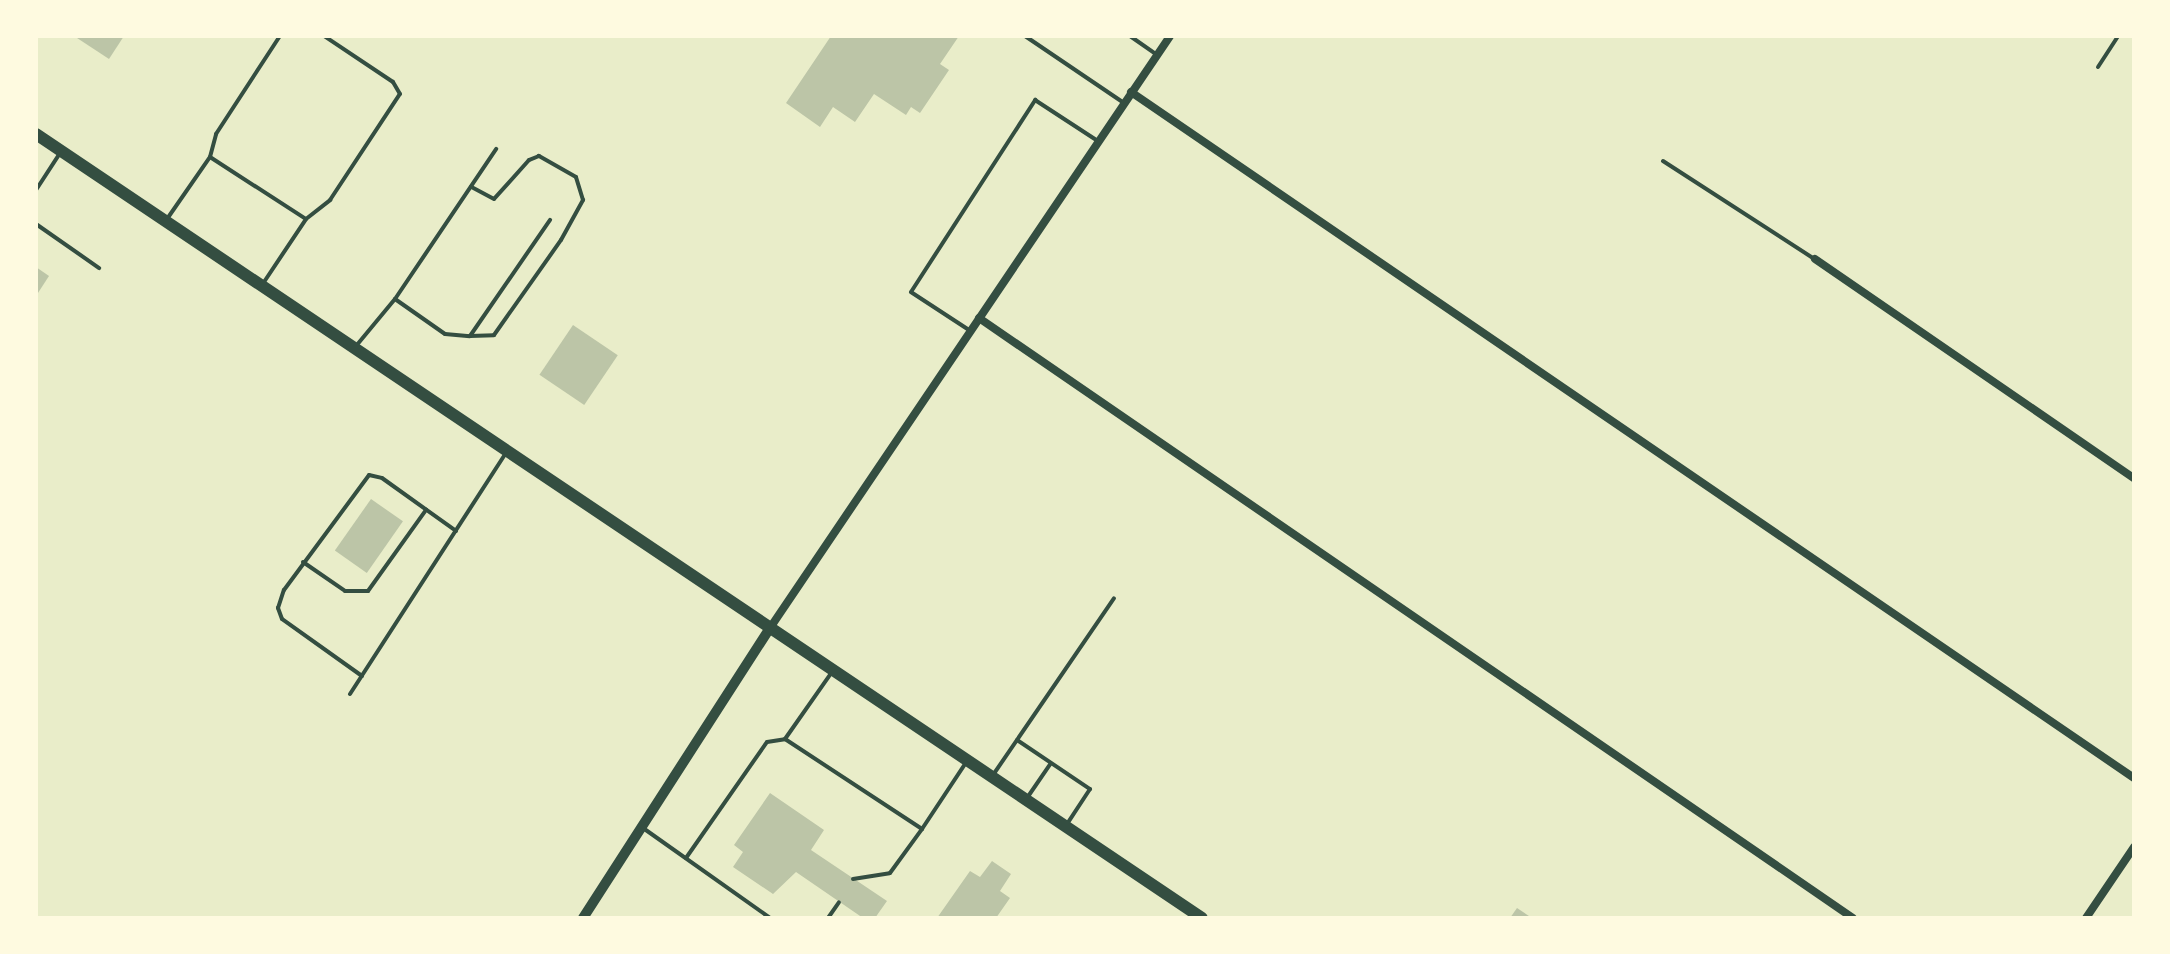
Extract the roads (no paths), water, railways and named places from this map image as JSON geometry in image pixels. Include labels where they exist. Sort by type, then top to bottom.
[{"type":"main road","points":[[36,134],[1202,918]]},
{"type":"street","points":[[583,918],[770,628],[1170,36]]},
{"type":"street","points":[[1131,92],[2134,778]]},
{"type":"street","points":[[1815,259],[2134,478]]},
{"type":"street","points":[[979,318],[1853,918]]},
{"type":"street","points":[[2086,918],[2134,847]]},
{"type":"lane","points":[[166,221],[210,157],[216,134],[280,36]]},
{"type":"lane","points":[[261,285],[306,219],[330,200],[400,94],[393,82],[324,36]]},
{"type":"lane","points":[[1025,36],[1124,103]]},
{"type":"lane","points":[[1130,36],[1157,55]]},
{"type":"lane","points":[[2098,67],[2118,36]]},
{"type":"lane","points":[[970,331],[911,292],[1035,100],[1098,141]]},
{"type":"lane","points":[[355,348],[395,299],[496,149]]},
{"type":"lane","points":[[36,190],[62,151]]},
{"type":"lane","points":[[395,299],[445,334],[494,335],[561,240],[583,200],[576,177],[539,156],[529,160],[494,199],[471,187]]},
{"type":"lane","points":[[210,157],[306,219]]},
{"type":"lane","points":[[1663,161],[1815,259]]},
{"type":"lane","points":[[470,336],[550,220]]},
{"type":"lane","points":[[36,224],[99,268]]},
{"type":"lane","points":[[350,694],[508,451]]},
{"type":"lane","points":[[362,676],[282,619],[278,608],[284,590],[369,475],[382,478],[456,531]]},
{"type":"lane","points":[[303,562],[345,591],[368,591],[426,510]]},
{"type":"lane","points":[[992,777],[1114,598]]},
{"type":"lane","points":[[785,739],[833,670]]},
{"type":"lane","points":[[686,858],[767,742],[785,739],[922,829]]},
{"type":"lane","points":[[1017,740],[1090,789],[1065,826]]},
{"type":"lane","points":[[853,879],[890,873],[968,760]]},
{"type":"lane","points":[[1026,799],[1051,763]]},
{"type":"lane","points":[[643,828],[770,918]]},
{"type":"lane","points":[[828,918],[839,902]]}]
